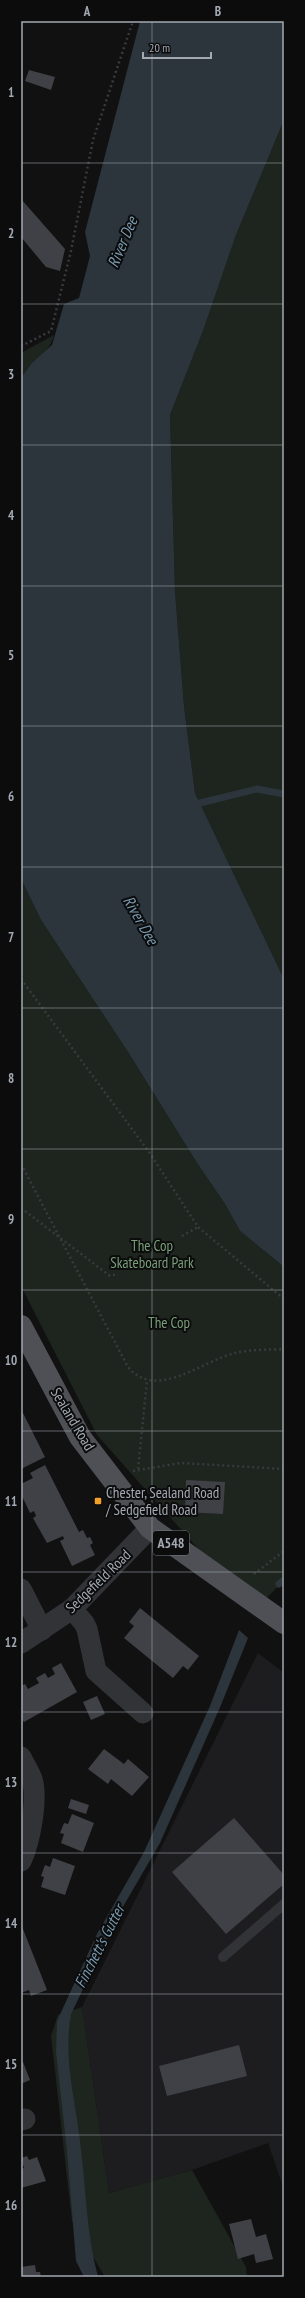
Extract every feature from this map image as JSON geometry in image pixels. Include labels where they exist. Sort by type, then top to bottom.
[{"type":"main road","name":"Sealand Road","points":[[22,1330],[80,1437],[150,1528],[284,1623]]},
{"type":"street","name":"Sedgefield Road","points":[[21,1643],[72,1609],[150,1528]]},
{"type":"street","points":[[21,1589],[42,1630]]},
{"type":"street","points":[[72,1609],[84,1623],[96,1671],[142,1713]]},
{"type":"street","points":[[21,1757],[32,1780],[33,1810],[30,1832],[21,1861]]},
{"type":"lane","points":[[223,1957],[284,1904]]},
{"type":"path","points":[[21,346],[51,331],[93,140],[133,21]]},
{"type":"path","points":[[21,979],[150,1152],[198,1227],[284,1299]]},
{"type":"path","points":[[21,1164],[128,1367],[135,1376],[147,1381],[169,1379],[235,1353],[284,1349]]},
{"type":"path","points":[[21,1208],[110,1276],[118,1274]]},
{"type":"path","points":[[182,1236],[198,1227]]},
{"type":"path","points":[[138,1469],[147,1381]]},
{"type":"path","points":[[111,1478],[138,1469],[181,1463],[284,1469]]},
{"type":"path","points":[[239,1592],[284,1551]]},
{"type":"shaded area","points":[[258,1653],[284,1673],[284,2189],[268,2143],[192,2170],[109,2193],[82,2007]]},
{"type":"green space","points":[[284,120],[284,979],[195,793],[184,706],[175,591],[170,415],[203,331],[236,235]]},
{"type":"green space","points":[[54,335],[49,347],[21,378],[21,353]]},
{"type":"green space","name":"The Cop","points":[[21,879],[41,920],[128,1052],[197,1163],[225,1204],[240,1231],[284,1267],[284,1580],[267,1598],[201,1552],[97,1435],[21,1286]]},
{"type":"green space","points":[[82,2007],[109,2193],[192,2170],[246,2267],[247,2277],[105,2277],[72,2221],[51,2036],[58,2015]]},
{"type":"water","name":"River Dee","points":[[140,21],[284,21],[284,120],[236,235],[203,331],[170,415],[175,591],[184,706],[195,793],[284,979],[284,1267],[240,1231],[225,1204],[197,1163],[128,1052],[41,920],[21,879],[21,378],[32,363],[52,345],[64,304],[79,298],[90,256],[85,232]]},
{"type":"water","points":[[239,1630],[248,1638],[221,1705],[160,1843],[124,1905],[71,2014],[68,2047],[69,2062],[80,2141],[91,2243],[98,2277],[84,2277],[76,2261],[67,2151],[56,2052],[57,2021],[97,1934],[144,1852],[210,1706]]},
{"type":"building","points":[[29,70],[55,77],[51,90],[25,81]]},
{"type":"building","points":[[21,199],[65,249],[60,271],[46,267],[21,237]]},
{"type":"building","points":[[21,1409],[45,1457],[21,1469]]},
{"type":"building","points":[[45,1465],[79,1532],[83,1530],[87,1538],[90,1537],[93,1543],[90,1545],[95,1555],[72,1566],[60,1541],[64,1539],[63,1536],[47,1543],[33,1518],[36,1516],[34,1511],[30,1513],[21,1494],[21,1484],[33,1478],[30,1473]]},
{"type":"building","points":[[186,1480],[225,1482],[223,1514],[185,1512]]},
{"type":"building","points":[[140,1608],[199,1656],[188,1670],[183,1666],[173,1678],[124,1638],[134,1626],[129,1622]]},
{"type":"building","points":[[61,1663],[77,1692],[24,1722],[21,1718],[21,1686],[25,1684],[28,1689],[39,1683],[36,1678],[45,1673],[48,1678],[55,1674],[52,1668]]},
{"type":"building","points":[[97,1696],[105,1714],[91,1720],[83,1702]]},
{"type":"building","points":[[104,1749],[124,1764],[128,1759],[149,1777],[132,1796],[111,1779],[108,1784],[88,1769]]},
{"type":"building","points":[[71,1799],[89,1805],[86,1814],[68,1808]]},
{"type":"building","points":[[72,1814],[94,1823],[83,1852],[61,1843],[64,1834],[60,1833],[64,1823],[68,1824]]},
{"type":"building","points":[[234,1818],[284,1875],[284,1884],[226,1934],[172,1872]]},
{"type":"building","points":[[53,1858],[75,1866],[65,1895],[41,1887],[44,1877],[41,1876],[45,1865],[50,1867]]},
{"type":"building","points":[[21,1924],[47,1990],[31,1996],[29,1990],[21,1993]]},
{"type":"building","points":[[239,2045],[247,2076],[167,2096],[159,2066]]},
{"type":"building","points":[[21,2057],[30,2080],[23,2083],[21,2079]]},
{"type":"building","points":[[27,2156],[29,2160],[37,2157],[46,2181],[21,2188],[21,2169],[24,2168],[21,2158]]},
{"type":"building","points":[[251,2219],[256,2237],[266,2234],[273,2259],[256,2263],[254,2254],[238,2259],[229,2224]]},
{"type":"building","points":[[35,2265],[36,2272],[40,2272],[41,2277],[21,2277],[21,2267]]},
{"type":"waterway","points":[[200,803],[257,789],[284,794]]},
{"type":"waterway","name":"Finchett's Gutter","points":[[279,1584],[284,1580]]},
{"type":"place","name":"Chester, Sealand Road / Sedgefield Road","points":[[98,1501]]},
{"type":"park label","name":"The Cop Skateboard Park","points":[[152,1254]]}]
